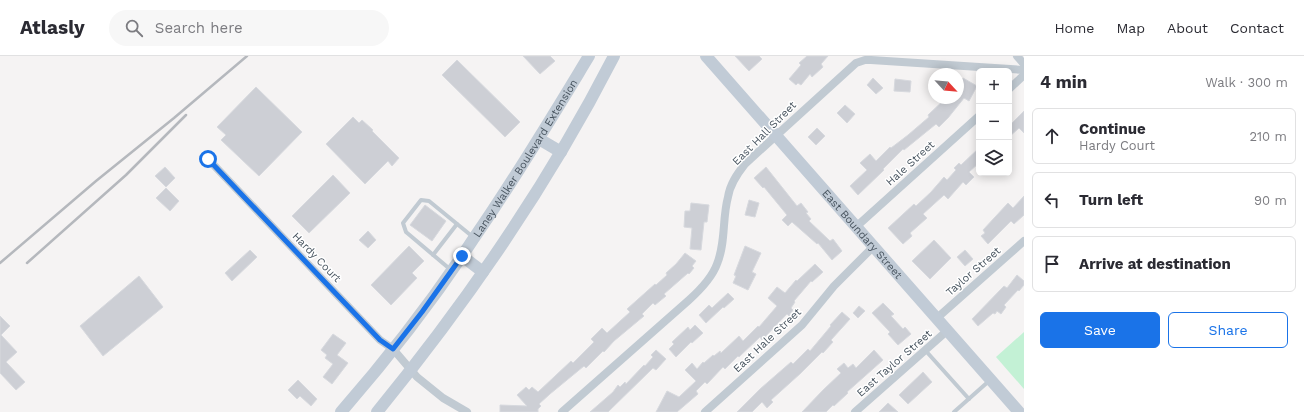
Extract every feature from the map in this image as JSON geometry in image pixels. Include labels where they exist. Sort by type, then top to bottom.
[{"type":"main road","name":"Laney Walker Boulevard Extension","points":[[342,412],[393,349],[452,271],[539,139],[590,56]]},
{"type":"main road","points":[[377,412],[483,272],[521,217],[561,152],[614,56]]},
{"type":"main road","name":"East Boundary Street","points":[[706,56],[1020,412]]},
{"type":"main road","points":[[539,139],[561,152]]},
{"type":"main road","points":[[462,256],[483,272]]},
{"type":"street","points":[[1017,56],[1024,64]]},
{"type":"street","name":"East Hall Street","points":[[562,412],[689,300],[707,282],[717,266],[723,245],[728,196],[735,177],[745,164],[848,68],[856,63],[857,59],[1024,70]]},
{"type":"street","points":[[1012,86],[1024,75]]},
{"type":"street","name":"Hale Street","points":[[857,226],[976,119]]},
{"type":"street","name":"Hardy Court","points":[[208,159],[380,340],[393,349],[410,370],[444,398],[467,412]]},
{"type":"street","name":"Taylor Street","points":[[937,318],[1024,241]]},
{"type":"street","name":"East Hale Street","points":[[705,412],[802,325],[834,286],[874,246]]},
{"type":"street","name":"East Taylor Street","points":[[854,412],[948,330]]},
{"type":"lane","points":[[452,271],[406,232],[403,223],[420,200],[430,201],[474,238]]},
{"type":"lane","points":[[433,255],[457,224]]},
{"type":"lane","points":[[925,350],[969,399]]},
{"type":"lane","points":[[954,412],[991,379]]},
{"type":"green space","points":[[1024,332],[1024,389],[996,357]]},
{"type":"building","points":[[523,56],[550,56],[555,61],[540,74]]},
{"type":"building","points":[[735,56],[759,56],[762,59],[749,71]]},
{"type":"building","points":[[807,56],[828,56],[821,64],[823,67],[812,77],[810,74],[801,85],[798,83],[796,85],[789,79],[801,65],[799,63]]},
{"type":"building","points":[[457,60],[520,122],[505,137],[442,75]]},
{"type":"building","points":[[873,78],[883,88],[876,94],[867,85]]},
{"type":"building","points":[[895,79],[911,81],[910,92],[894,91]]},
{"type":"building","points":[[964,79],[976,85],[969,101],[964,98]]},
{"type":"building","points":[[256,87],[302,132],[259,176],[221,140],[226,135],[217,127]]},
{"type":"building","points":[[940,104],[959,104],[939,127],[936,124],[904,150],[903,149],[858,195],[850,186],[867,170],[860,163],[870,154],[876,161],[890,147],[891,148],[908,135],[929,117],[928,115]]},
{"type":"building","points":[[845,105],[855,114],[847,123],[837,113]]},
{"type":"building","points":[[1024,111],[1024,133],[1019,128],[1012,134],[1012,123]]},
{"type":"building","points":[[353,117],[359,123],[362,120],[399,158],[392,166],[388,161],[365,184],[326,144]]},
{"type":"building","points":[[817,128],[825,136],[816,145],[808,137]]},
{"type":"building","points":[[976,151],[976,166],[969,172],[974,177],[966,185],[963,182],[948,199],[944,195],[923,214],[927,218],[910,233],[912,236],[903,244],[888,228],[914,204],[916,206],[944,177],[947,180],[956,170],[954,168],[959,163],[961,165]]},
{"type":"building","points":[[165,167],[175,178],[166,187],[155,176]]},
{"type":"building","points":[[766,167],[797,206],[801,203],[808,212],[806,213],[811,219],[809,221],[830,241],[833,239],[842,251],[832,260],[818,243],[817,244],[792,222],[788,226],[782,220],[787,215],[764,187],[763,188],[754,178]]},
{"type":"building","points":[[333,175],[350,193],[309,233],[292,216]]},
{"type":"building","points":[[166,188],[179,201],[170,211],[156,198]]},
{"type":"building","points":[[1024,196],[1024,215],[1014,224],[1011,221],[988,244],[981,236],[985,233],[983,230],[1008,203],[1013,208]]},
{"type":"building","points":[[749,200],[759,203],[755,217],[745,215]]},
{"type":"building","points":[[691,203],[709,205],[707,222],[704,222],[701,250],[690,249],[692,228],[684,227],[685,211],[690,211]]},
{"type":"building","points":[[425,205],[446,221],[432,241],[410,225]]},
{"type":"building","points":[[368,231],[376,240],[368,248],[359,240]]},
{"type":"building","points":[[934,240],[951,258],[930,279],[912,261]]},
{"type":"building","points":[[409,246],[424,261],[412,273],[417,278],[391,305],[371,285]]},
{"type":"building","points":[[745,246],[761,253],[752,272],[756,274],[748,290],[733,283],[736,276],[734,275]]},
{"type":"building","points":[[250,250],[257,257],[232,281],[225,273]]},
{"type":"building","points":[[965,250],[973,259],[965,266],[957,257]]},
{"type":"building","points":[[685,253],[696,261],[692,266],[694,268],[689,274],[688,273],[664,294],[666,296],[655,305],[653,303],[642,314],[644,316],[614,341],[586,368],[584,366],[539,404],[541,406],[538,409],[538,412],[500,412],[500,405],[527,406],[517,395],[526,387],[529,390],[532,387],[538,392],[571,361],[573,363],[594,342],[591,339],[602,328],[607,333],[630,312],[627,309],[667,275],[666,273]]},
{"type":"building","points":[[815,264],[823,272],[812,282],[811,281],[794,301],[795,302],[791,308],[793,310],[789,316],[787,314],[762,340],[760,337],[725,369],[723,367],[707,384],[705,382],[696,391],[698,394],[677,412],[656,412],[667,391],[679,397],[696,381],[685,370],[692,363],[697,369],[703,362],[704,363],[713,355],[714,356],[720,351],[721,353],[739,336],[743,341],[758,326],[759,327],[777,306],[768,298],[777,287],[785,293],[796,280],[797,281]]},
{"type":"building","points":[[1017,275],[1024,281],[1024,285],[1004,305],[1006,307],[1001,314],[997,311],[995,314],[993,313],[978,326],[972,319],[1004,286],[1007,288]]},
{"type":"building","points":[[139,276],[163,307],[103,356],[80,326]]},
{"type":"building","points":[[728,293],[734,299],[706,323],[699,315],[709,305],[712,308]]},
{"type":"building","points":[[883,303],[894,314],[891,316],[903,329],[905,327],[911,334],[898,345],[888,334],[890,332],[872,313]]},
{"type":"building","points":[[859,306],[865,311],[858,318],[853,313]]},
{"type":"building","points":[[842,312],[850,319],[831,340],[833,342],[823,353],[822,352],[771,400],[773,402],[767,408],[762,402],[752,412],[737,412],[760,389],[791,362],[793,364],[808,349],[810,351]]},
{"type":"building","points":[[0,316],[10,326],[1,335],[17,352],[6,362],[25,382],[16,390],[0,373]]},
{"type":"building","points":[[695,325],[703,333],[692,343],[691,342],[676,357],[669,349],[674,344],[672,342],[688,327],[690,330]]},
{"type":"building","points":[[333,334],[346,343],[337,355],[348,363],[332,384],[323,377],[333,364],[325,358],[327,355],[321,350]]},
{"type":"building","points":[[656,350],[666,359],[656,370],[653,368],[608,412],[590,412],[613,392],[618,385],[620,387],[625,382],[626,384],[653,357],[651,355]]},
{"type":"building","points":[[874,350],[883,360],[847,392],[848,393],[834,406],[833,405],[826,412],[802,412],[841,373],[837,369],[844,363],[848,368],[853,364],[856,368]]},
{"type":"building","points":[[923,372],[932,382],[908,404],[899,395]]},
{"type":"building","points":[[298,380],[317,399],[311,406],[300,396],[297,399],[288,390]]},
{"type":"building","points":[[888,403],[898,412],[879,412]]},
{"type":"railway","points":[[0,263],[247,56]]},
{"type":"railway","points":[[27,263],[126,175],[186,115]]},
{"type":"route","points":[[208,159],[380,340],[393,349],[422,312],[462,256]]}]
